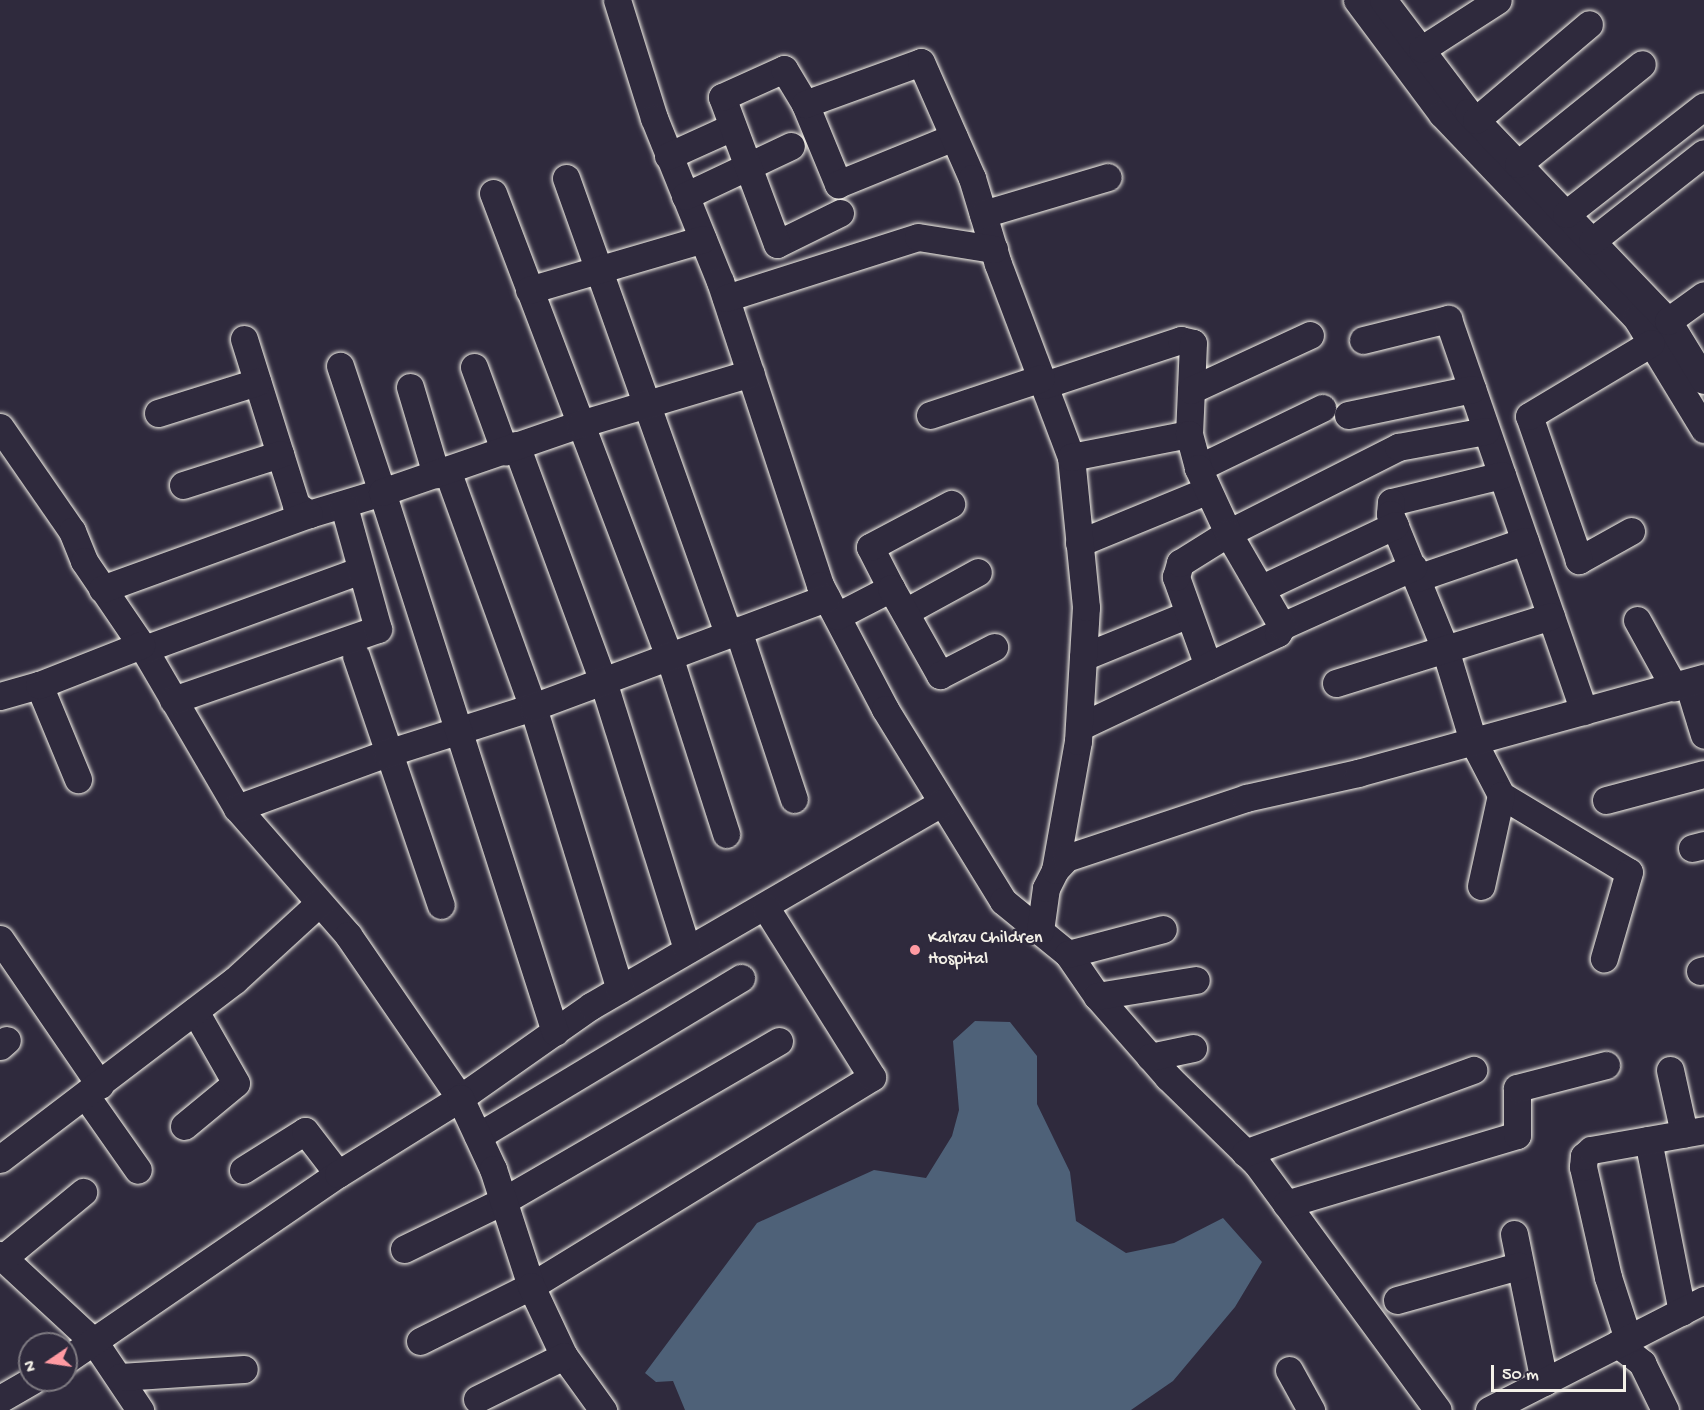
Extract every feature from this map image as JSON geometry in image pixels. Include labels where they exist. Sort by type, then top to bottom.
[{"type":"street","points":[[617,0],[668,156],[726,298],[831,607],[885,709],[1003,901],[1068,954],[1097,996],[1150,1057],[1245,1153],[1286,1204],[1438,1410]]},
{"type":"street","points":[[1357,0],[1442,114],[1637,319],[1704,429]]},
{"type":"street","points":[[1422,48],[1498,0]]},
{"type":"street","points":[[1395,4],[1422,48],[1476,120],[1668,321],[1704,380]]},
{"type":"street","points":[[1476,120],[1589,24]]},
{"type":"street","points":[[805,104],[921,62],[954,137],[983,213],[994,249],[1071,457],[1086,607],[1079,727],[1054,870],[1046,888],[1040,931]]},
{"type":"street","points":[[1518,164],[1642,64]]},
{"type":"street","points":[[840,213],[777,244],[722,97],[784,69],[805,104],[838,184],[954,137]]},
{"type":"street","points":[[1566,214],[1704,106]]},
{"type":"street","points":[[668,156],[732,127]]},
{"type":"street","points":[[686,196],[791,146]]},
{"type":"street","points":[[1592,241],[1704,153]]},
{"type":"street","points":[[983,213],[1108,177]]},
{"type":"street","points":[[566,178],[794,800]]},
{"type":"street","points":[[493,193],[669,656],[726,834]]},
{"type":"street","points":[[726,298],[918,237],[994,249]]},
{"type":"street","points":[[530,290],[703,239]]},
{"type":"street","points":[[1668,321],[1704,295]]},
{"type":"street","points":[[1363,340],[1448,319],[1584,711]]},
{"type":"street","points":[[1191,390],[1310,335]]},
{"type":"street","points":[[244,339],[296,505],[309,514]]},
{"type":"street","points":[[930,415],[1180,340],[1193,343],[1189,434],[1203,479],[1228,533],[1282,626]]},
{"type":"street","points":[[1631,531],[1579,560],[1529,416],[1651,343]]},
{"type":"street","points":[[340,366],[555,1032]]},
{"type":"street","points":[[474,367],[511,448],[603,681],[687,948]]},
{"type":"street","points":[[102,589],[309,514],[344,506],[580,424],[751,373]]},
{"type":"street","points":[[158,413],[257,382]]},
{"type":"street","points":[[410,387],[533,707],[620,989]]},
{"type":"street","points":[[1348,415],[1472,388]]},
{"type":"street","points":[[1079,543],[1203,479],[1322,408]]},
{"type":"street","points":[[0,427],[72,531],[84,561],[142,647],[237,808],[348,935],[460,1098],[478,1136],[503,1201],[531,1286],[564,1356],[602,1410]]},
{"type":"street","points":[[1208,666],[1176,570],[1228,533],[1398,447],[1486,431]]},
{"type":"street","points":[[1071,457],[1189,434]]},
{"type":"street","points":[[183,485],[280,454]]},
{"type":"street","points":[[2,460],[63,543],[84,561]]},
{"type":"street","points":[[1502,475],[1391,502],[1389,507],[1445,649],[1473,741],[1501,795],[1627,867],[1630,880],[1605,958]]},
{"type":"street","points":[[951,504],[870,547],[940,675],[994,647]]},
{"type":"street","points":[[173,700],[378,629],[344,506]]},
{"type":"street","points":[[1262,588],[1395,525]]},
{"type":"street","points":[[1079,727],[1278,633],[1282,626],[1415,572],[1525,541]]},
{"type":"street","points":[[0,696],[39,685],[361,570]]},
{"type":"street","points":[[905,612],[978,572]]},
{"type":"street","points":[[237,808],[387,753],[533,707],[733,632],[831,607],[891,588]]},
{"type":"street","points":[[1083,657],[1189,614]]},
{"type":"street","points":[[1336,683],[1551,616]]},
{"type":"street","points":[[1637,620],[1689,683],[1704,735]]},
{"type":"street","points":[[356,657],[387,753],[441,905]]},
{"type":"street","points":[[1054,870],[1066,858],[1246,798],[1473,741],[1689,683]]},
{"type":"street","points":[[39,685],[78,779]]},
{"type":"street","points":[[1606,800],[1704,774]]},
{"type":"street","points":[[1480,886],[1501,795]]},
{"type":"street","points":[[78,1353],[338,1174],[460,1098],[620,989],[687,948],[765,908],[941,803]]},
{"type":"street","points":[[0,1159],[93,1091],[195,1011],[319,903]]},
{"type":"street","points":[[420,1341],[531,1286],[872,1077],[765,908]]},
{"type":"street","points":[[1068,954],[1163,929]]},
{"type":"street","points":[[0,939],[93,1091],[138,1170]]},
{"type":"street","points":[[478,1136],[741,978]]},
{"type":"street","points":[[1097,996],[1196,980]]},
{"type":"street","points":[[184,1126],[236,1083],[195,1011]]},
{"type":"street","points":[[405,1249],[503,1201],[779,1041]]},
{"type":"street","points":[[1150,1057],[1193,1048]]},
{"type":"street","points":[[1286,1204],[1517,1135],[1517,1088],[1606,1065]]},
{"type":"street","points":[[1245,1153],[1473,1070]]},
{"type":"street","points":[[1665,1410],[1642,1363],[1623,1342],[1583,1167],[1584,1155],[1591,1150],[1694,1131],[1670,1070]]},
{"type":"street","points":[[243,1170],[304,1131],[338,1174]]},
{"type":"street","points":[[1489,1410],[1693,1306],[1648,1140]]},
{"type":"street","points":[[83,1192],[2,1256],[95,1343],[140,1410]]},
{"type":"street","points":[[1514,1234],[1544,1382]]},
{"type":"street","points":[[1397,1300],[1519,1266]]},
{"type":"street","points":[[477,1399],[564,1356]]},
{"type":"street","points":[[120,1377],[244,1369]]},
{"type":"street","points":[[1289,1370],[1311,1410]]},
{"type":"street","points":[[0,1399],[18,1389]]},
{"type":"water","points":[[975,1021],[1010,1022],[1037,1056],[1037,1104],[1070,1172],[1076,1221],[1126,1253],[1174,1243],[1223,1218],[1262,1262],[1235,1307],[1173,1381],[1131,1410],[685,1410],[673,1381],[656,1382],[645,1373],[757,1223],[874,1170],[926,1178],[952,1136],[959,1110],[953,1041]]},
{"type":"place","name":"Kalrav Children Hospital","points":[[915,950]]}]
